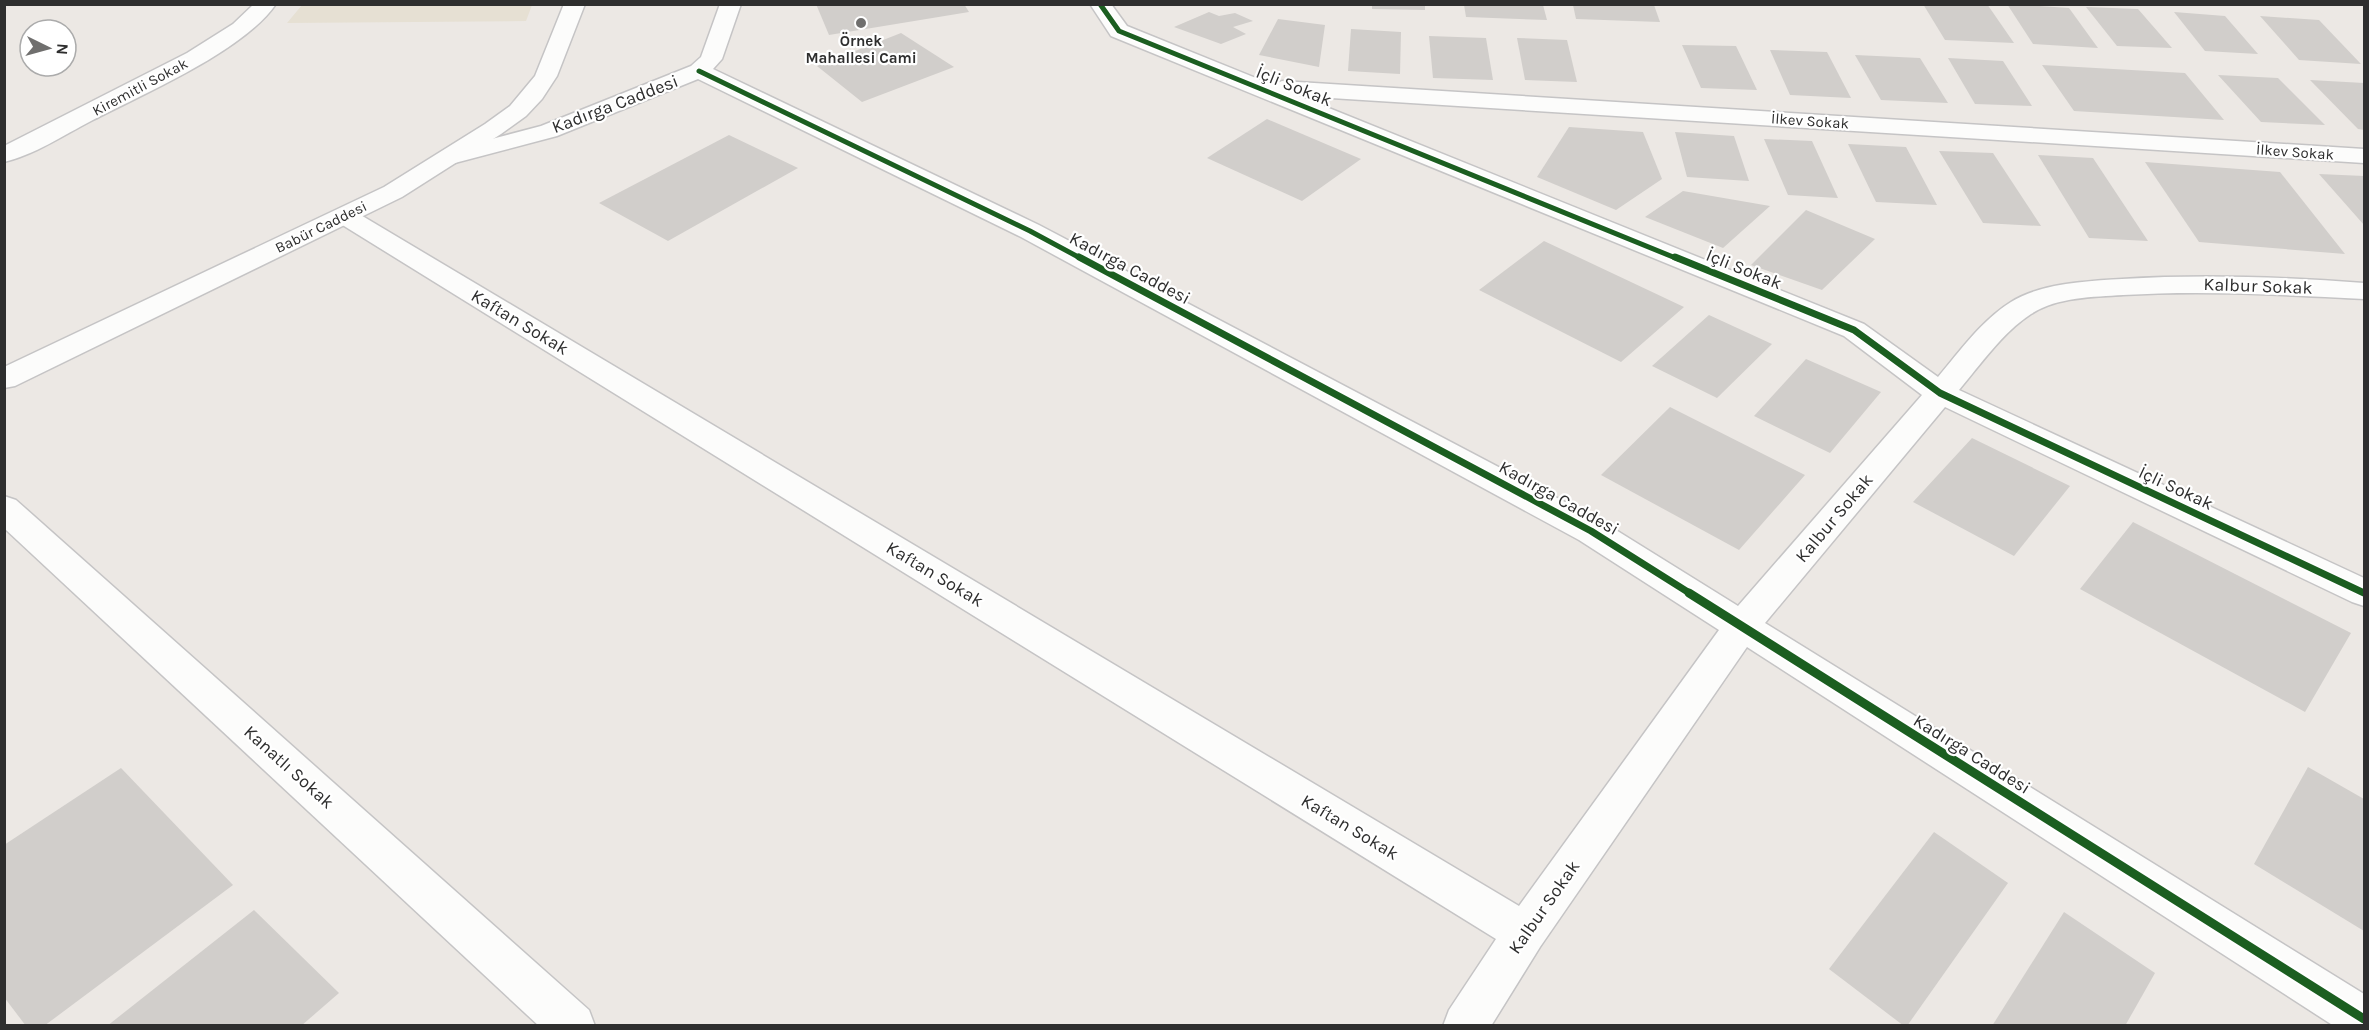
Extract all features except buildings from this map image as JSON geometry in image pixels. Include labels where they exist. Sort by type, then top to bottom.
[{"type":"street","name":"Kiremitli Sokak","points":[[4,155],[71,123],[206,52],[258,14],[266,4]]},
{"type":"street","name":"Babür Caddesi","points":[[4,379],[393,192],[494,129],[518,111],[534,94],[546,76],[575,4]]},
{"type":"street","points":[[699,71],[711,59],[731,4]]},
{"type":"street","name":"İçli Sokak","points":[[1100,4],[1119,31],[1854,330],[1940,393],[2364,593]]},
{"type":"street","name":"Kadırga Caddesi","points":[[451,157],[549,130],[699,71],[1072,254],[1591,531],[2364,1019]]},
{"type":"street","name":"İlkev Sokak","points":[[1254,86],[2364,156]]},
{"type":"street","name":"Kaftan Sokak","points":[[345,216],[1525,933]]},
{"type":"street","name":"Kalbur Sokak","points":[[1465,1026],[1525,933],[1742,626],[1994,330],[2022,307],[2054,294],[2087,289],[2185,284],[2364,291]]},
{"type":"street","name":"Kanatlı Sokak","points":[[4,508],[573,1026]]},
{"type":"shaded area","points":[[302,5],[532,5],[526,21],[287,23]]},
{"type":"cycle path","points":[[1100,4],[1119,31],[1854,330],[1940,393],[2364,593]]},
{"type":"cycle path","points":[[699,71],[1030,231],[1591,531],[2364,1019]]},
{"type":"place","name":"Örnek Mahallesi Cami","points":[[861,23]]}]
